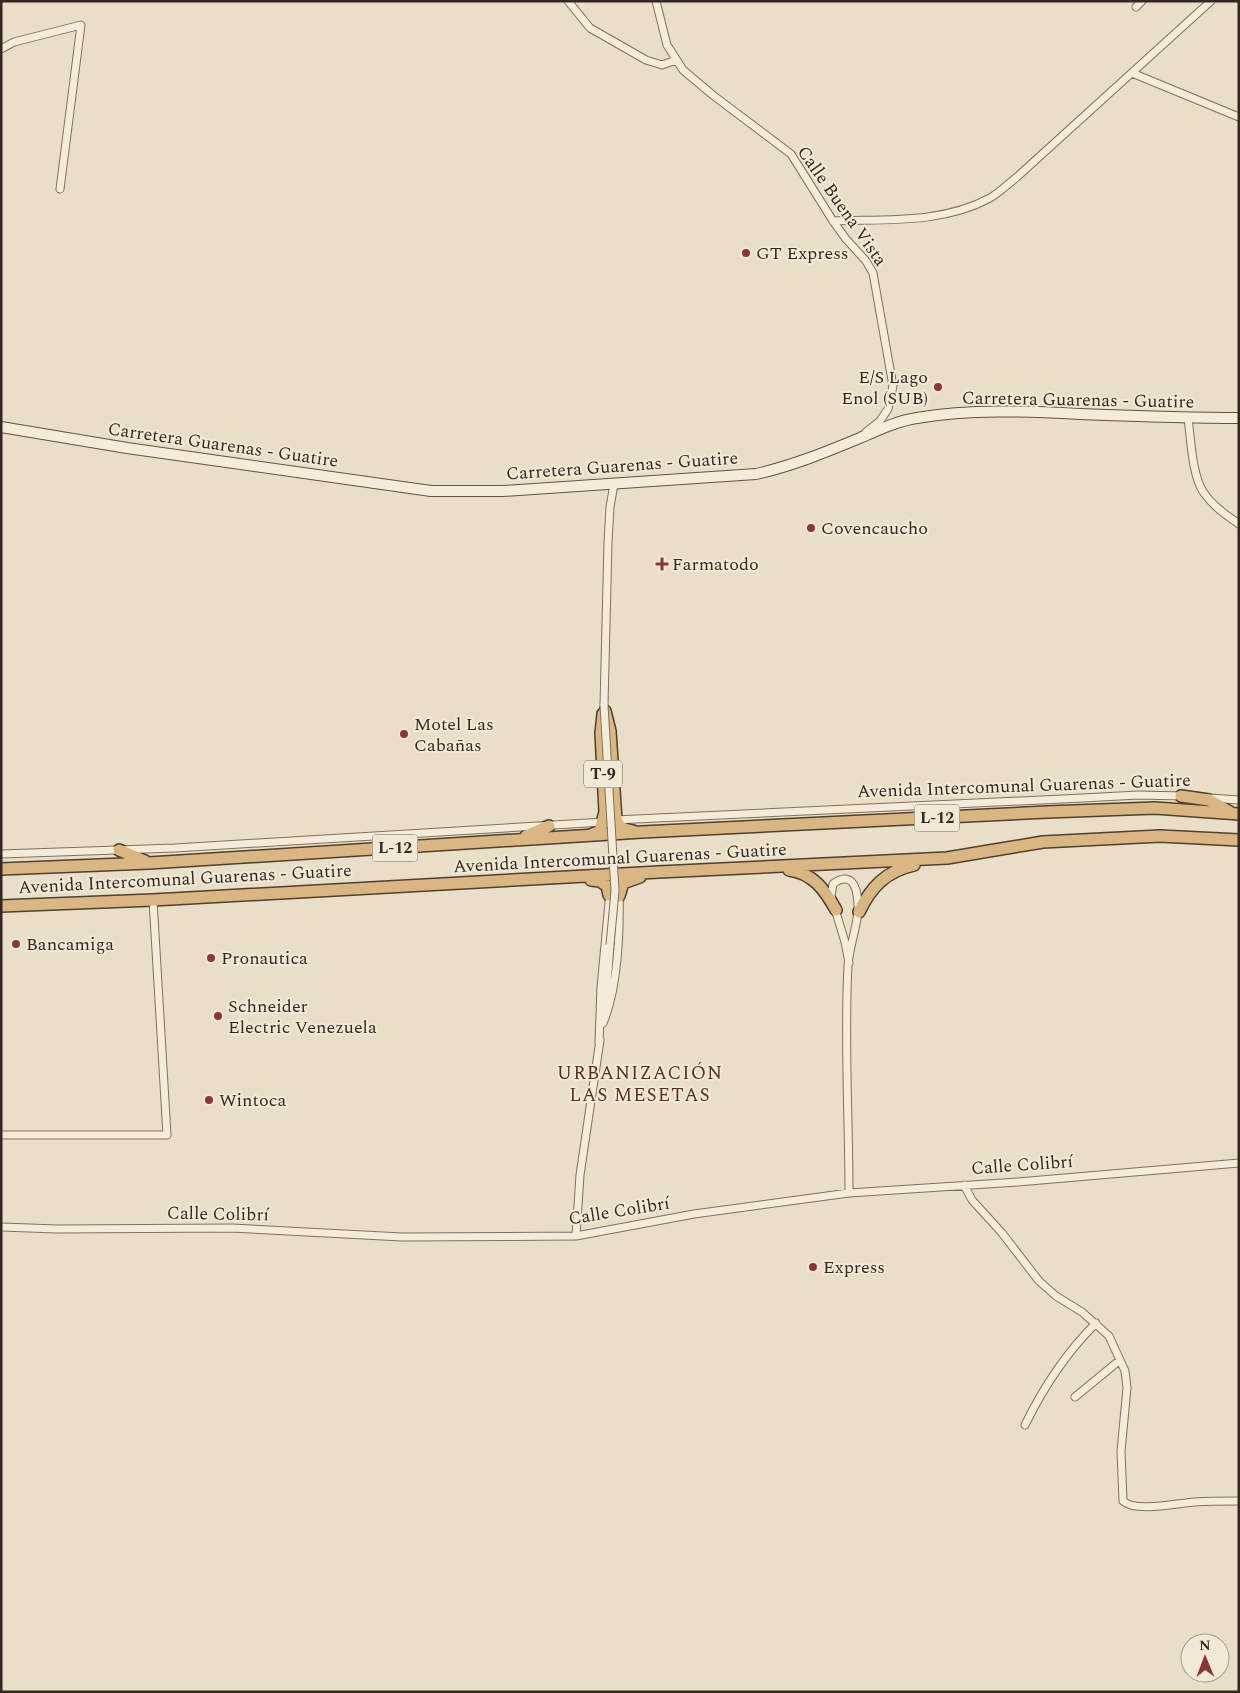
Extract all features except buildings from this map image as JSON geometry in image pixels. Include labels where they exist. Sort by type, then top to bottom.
[{"type":"highway","points":[[604,705],[610,732],[616,820],[618,825],[626,830],[642,832]]},
{"type":"highway","name":"T-9","points":[[604,705],[601,733],[604,822]]},
{"type":"highway","points":[[1181,796],[1209,800],[1235,814]]},
{"type":"highway","name":"Avenida Intercomunal Guarenas - Guatire","points":[[1,869],[149,863],[642,832],[1155,808],[1235,814]]},
{"type":"highway","points":[[589,835],[600,831],[604,822]]},
{"type":"highway","points":[[516,840],[549,826]]},
{"type":"highway","name":"Avenida Intercomunal Guarenas - Guatire","points":[[1,906],[153,900],[947,858],[1043,842],[1160,836],[1239,840]]},
{"type":"highway","points":[[119,850],[149,863]]},
{"type":"highway","points":[[859,912],[866,896],[875,886],[895,872],[903,868],[947,858]]},
{"type":"highway","points":[[770,868],[798,871],[809,877],[820,885],[836,910]]},
{"type":"highway","points":[[564,878],[600,881],[614,895],[623,883],[659,872]]},
{"type":"main road","name":"Carretera Guarenas - Guatire","points":[[1,427],[421,491],[504,491],[739,476],[765,472],[782,468],[887,426],[915,418],[967,412],[1037,412],[1188,418],[1239,418]]},
{"type":"street","points":[[568,1],[590,28],[646,60],[662,65],[676,60]]},
{"type":"street","name":"Calle Buena Vista","points":[[656,1],[667,45],[683,70],[790,154],[832,221],[866,261],[873,273],[893,386],[888,409],[880,421],[858,439]]},
{"type":"street","points":[[1136,7],[1142,1]]},
{"type":"street","points":[[832,221],[936,216],[965,209],[991,197],[1017,177],[1211,1]]},
{"type":"street","points":[[1,49],[14,42],[81,25],[60,188]]},
{"type":"street","points":[[1132,73],[1239,117]]},
{"type":"street","points":[[1188,418],[1198,481],[1204,493],[1216,508],[1239,524]]},
{"type":"street","points":[[576,1236],[581,1166],[603,1023],[614,891],[604,705],[608,542],[610,507],[614,484]]},
{"type":"street","name":"Avenida Intercomunal Guarenas - Guatire","points":[[1,854],[174,848],[549,826],[616,820],[1083,798],[1181,796],[1239,800]]},
{"type":"street","points":[[848,963],[831,896],[833,884],[839,879],[852,882],[856,889],[859,912],[848,963],[849,1193]]},
{"type":"street","points":[[603,1023],[608,1012],[614,985],[614,895]]},
{"type":"street","points":[[599,1043],[602,987],[614,895]]},
{"type":"street","points":[[1,1135],[167,1134],[153,900]]},
{"type":"street","name":"Calle Colibrí","points":[[1,1227],[57,1229],[232,1228],[402,1237],[576,1236],[694,1214],[849,1193],[1018,1182],[1239,1163]]},
{"type":"street","points":[[964,1185],[972,1200],[1002,1233],[1039,1281],[1056,1296],[1082,1312],[1109,1336],[1125,1371],[1127,1388],[1121,1451],[1122,1501],[1129,1505],[1143,1506],[1199,1501],[1239,1501]]},
{"type":"street","points":[[1025,1425],[1049,1383],[1082,1337],[1096,1323]]},
{"type":"street","points":[[1075,1397],[1120,1360]]},
{"type":"place","name":"GT Express","points":[[746,253]]},
{"type":"place","name":"E/S Lago Enol (SUB)","points":[[938,387]]},
{"type":"place","name":"Covencaucho","points":[[811,528]]},
{"type":"place","name":"Farmatodo","points":[[662,564]]},
{"type":"place","name":"Motel Las Cabañas","points":[[404,734]]},
{"type":"place","name":"Bancamiga","points":[[16,944]]},
{"type":"place","name":"Pronautica","points":[[211,958]]},
{"type":"place","name":"Schneider Electric Venezuela","points":[[218,1016]]},
{"type":"place","name":"Wintoca","points":[[209,1100]]},
{"type":"place","name":"Express","points":[[813,1267]]},
{"type":"district","name":"URBANIZACIÓN LAS MESETAS","points":[[640,1084]]}]
